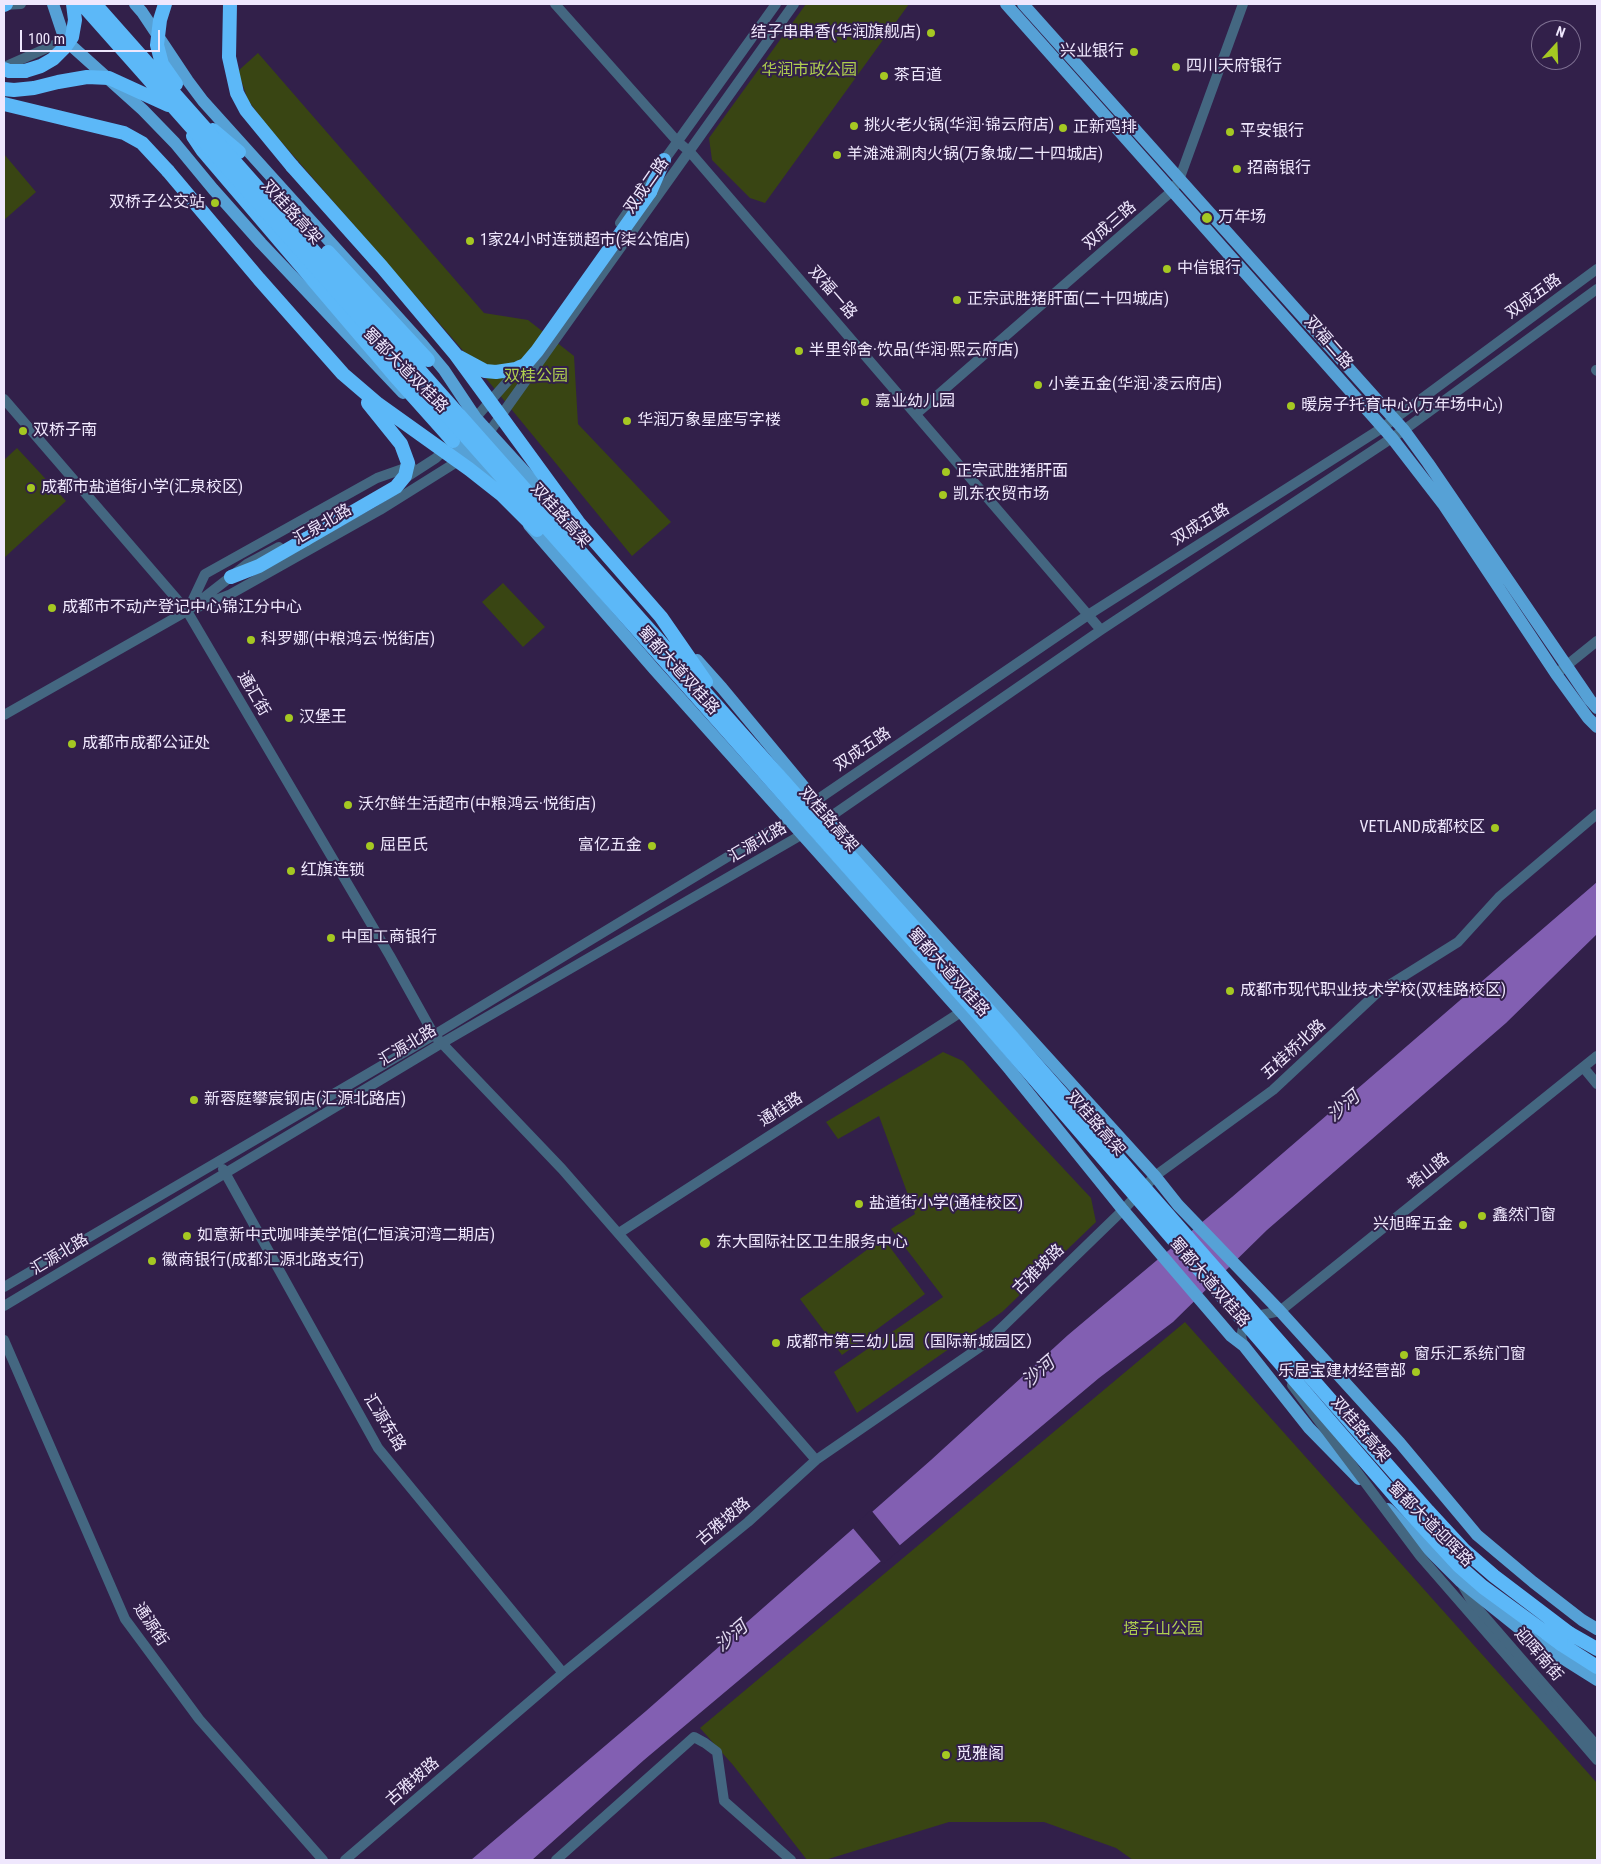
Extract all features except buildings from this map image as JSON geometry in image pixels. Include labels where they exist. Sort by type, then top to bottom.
[{"type":"highway","points":[[4,68],[9,71],[25,71],[41,66],[53,59],[72,37],[75,20],[73,4]]},
{"type":"highway","name":"双桂路高架","points":[[82,4],[180,104]]},
{"type":"highway","name":"双桂路高架","points":[[95,4],[180,104],[742,740],[1398,1502],[1459,1566],[1483,1587],[1561,1644],[1597,1667]]},
{"type":"highway","points":[[165,4],[157,45],[162,64],[203,151],[394,375],[453,441]]},
{"type":"highway","points":[[230,4],[229,49],[232,73],[237,93],[246,110],[292,166],[382,267],[456,355],[578,522],[661,617],[742,740]]},
{"type":"highway","points":[[162,64],[188,101],[239,152],[266,186],[428,360]]},
{"type":"highway","points":[[4,89],[34,88],[87,77],[108,78],[180,104],[239,152]]},
{"type":"highway","points":[[4,104],[124,133],[142,143],[343,374],[401,444],[408,462],[405,476],[396,487],[259,566],[231,578]]},
{"type":"highway","points":[[456,355],[474,366],[490,372],[505,372],[525,365],[538,351],[650,192],[664,160]]},
{"type":"highway","points":[[343,374],[400,421],[469,469],[502,496],[562,557],[646,650],[742,740]]},
{"type":"highway","name":"双桂路高架","points":[[742,740],[992,1013],[1464,1550],[1494,1576],[1570,1633],[1597,1649]]},
{"type":"main road","points":[[53,4],[65,40]]},
{"type":"main road","name":"蜀都大道双桂路","points":[[135,4],[203,101],[423,345],[444,370],[476,418],[490,434],[722,688],[829,817],[1155,1176],[1178,1205],[1280,1311]]},
{"type":"main road","name":"双福二路","points":[[1006,4],[1394,418],[1428,462],[1597,708]]},
{"type":"main road","name":"双福二路","points":[[1023,4],[1392,438],[1443,504],[1556,674],[1588,718],[1597,726]]},
{"type":"main road","name":"蜀都大道双桂路","points":[[65,40],[139,107],[175,143],[212,189],[388,380],[468,455],[654,669],[961,1012],[1123,1210],[1231,1336],[1244,1346]]},
{"type":"main road","points":[[139,107],[182,72]]},
{"type":"main road","points":[[428,360],[476,418]]},
{"type":"main road","name":"蜀都大道迎晖路","points":[[1280,1311],[1400,1443],[1477,1535],[1533,1582],[1582,1620],[1597,1629]]},
{"type":"main road","name":"蜀都大道迎晖路","points":[[1244,1346],[1309,1428],[1460,1581],[1535,1641],[1597,1680]]},
{"type":"street","points":[[4,5],[21,4]]},
{"type":"street","name":"双福一路","points":[[556,4],[678,141],[690,152],[1101,630]]},
{"type":"street","name":"双成二路","points":[[453,441],[507,382],[776,4]]},
{"type":"street","name":"双成二路","points":[[468,455],[490,434],[794,4]]},
{"type":"street","name":"双成三路","points":[[916,414],[1176,186],[1243,4]]},
{"type":"street","points":[[4,68],[65,40]]},
{"type":"street","name":"双成五路","points":[[816,801],[1088,615],[1382,428],[1597,269]]},
{"type":"street","name":"双成五路","points":[[829,817],[1101,630],[1404,430],[1597,288]]},
{"type":"street","name":"通汇街","points":[[4,398],[187,611],[385,947],[434,1035],[562,1169],[816,1460]]},
{"type":"street","name":"汇泉北路","points":[[4,715],[187,611],[247,564],[415,473],[436,458],[453,441]]},
{"type":"street","name":"汇泉北路","points":[[187,611],[229,595],[380,510],[468,455]]},
{"type":"street","points":[[187,611],[205,574],[377,478],[436,458]]},
{"type":"street","points":[[1556,674],[1596,643]]},
{"type":"street","name":"汇源北路","points":[[4,1287],[434,1035],[790,820],[816,801]]},
{"type":"street","name":"五桂桥北路","points":[[1123,1210],[1155,1176],[1273,1090],[1378,992],[1458,942],[1498,897],[1597,814]]},
{"type":"street","name":"汇源北路","points":[[4,1306],[442,1043],[802,835],[829,817]]},
{"type":"street","name":"通桂路","points":[[619,1233],[961,1012]]},
{"type":"street","name":"塔山路","points":[[1280,1311],[1597,1056]]},
{"type":"street","points":[[1583,1067],[1597,1084]]},
{"type":"street","name":"汇源东路","points":[[219,1162],[378,1448],[563,1673]]},
{"type":"street","points":[[1123,1210],[1143,1206],[1166,1219],[1240,1301],[1258,1311],[1280,1311]]},
{"type":"street","name":"古雅坡路","points":[[345,1860],[563,1673],[748,1522],[816,1460],[986,1343],[1123,1210]]},
{"type":"street","points":[[1244,1346],[1241,1337],[1243,1328],[1248,1321],[1259,1314],[1280,1311]]},
{"type":"street","points":[[1256,1336],[1308,1409],[1420,1556],[1597,1760]]},
{"type":"street","name":"通源街","points":[[4,1340],[125,1619],[199,1719],[323,1860]]},
{"type":"street","name":"迎晖南街","points":[[1460,1581],[1472,1602],[1597,1746]]},
{"type":"street","points":[[556,1860],[694,1737],[706,1743],[717,1752],[724,1801],[792,1860]]},
{"type":"green space","name":"华润市政公园","points":[[806,4],[909,4],[765,203],[750,198],[712,160],[709,138]]},
{"type":"green space","name":"双桂公园","points":[[258,53],[484,313],[528,320],[574,356],[578,424],[671,522],[632,556],[466,354],[264,122],[248,100],[238,71]]},
{"type":"green space","points":[[4,154],[36,192],[4,220]]},
{"type":"green space","name":"成都市盐道街小学(汇泉校区)","points":[[17,448],[66,501],[4,558],[4,460]]},
{"type":"green space","points":[[503,583],[545,627],[523,647],[482,602]]},
{"type":"green space","points":[[943,1052],[963,1061],[1091,1198],[1096,1222],[1002,1312],[857,1413],[834,1372],[943,1297],[891,1229],[915,1214],[879,1116],[838,1139],[826,1122]]},
{"type":"green space","points":[[883,1238],[925,1294],[842,1355],[800,1299]]},
{"type":"green space","name":"塔子山公园","points":[[1185,1322],[1597,1783],[1597,1860],[1133,1860],[1116,1848],[1044,1822],[949,1822],[825,1860],[807,1860],[733,1765],[700,1728]]},
{"type":"water","name":"沙河","points":[[1597,882],[1597,934],[1506,1023],[1267,1230],[1173,1322],[1099,1378],[644,1760],[532,1860],[471,1860],[646,1711],[931,1460],[1068,1335],[1232,1197]]},
{"type":"pier","points":[[871,1510],[902,1548],[883,1564],[852,1527]]},
{"type":"place","name":"结子串串香(华润旗舰店)","points":[[931,33]]},
{"type":"place","name":"兴业银行","points":[[1134,52]]},
{"type":"place","name":"四川天府银行","points":[[1176,67]]},
{"type":"place","name":"茶百道","points":[[884,76]]},
{"type":"place","name":"挑火老火锅(华润·锦云府店)","points":[[854,126]]},
{"type":"place","name":"正新鸡排","points":[[1063,128]]},
{"type":"place","name":"平安银行","points":[[1230,132]]},
{"type":"place","name":"羊滩滩涮肉火锅(万象城/二十四城店)","points":[[837,155]]},
{"type":"place","name":"招商银行","points":[[1237,169]]},
{"type":"place","name":"双桥子公交站","points":[[215,203]]},
{"type":"place","name":"万年场","points":[[1207,218]]},
{"type":"place","name":"1家24小时连锁超市(柒公馆店)","points":[[470,241]]},
{"type":"place","name":"中信银行","points":[[1167,269]]},
{"type":"place","name":"正宗武胜猪肝面(二十四城店)","points":[[957,300]]},
{"type":"place","name":"半里邻舍·饮品(华润·熙云府店)","points":[[799,351]]},
{"type":"place","name":"小姜五金(华润·凌云府店)","points":[[1038,385]]},
{"type":"place","name":"嘉业幼儿园","points":[[865,402]]},
{"type":"place","name":"暖房子托育中心(万年场中心)","points":[[1291,406]]},
{"type":"place","name":"华润万象星座写字楼","points":[[627,421]]},
{"type":"place","name":"双桥子南","points":[[23,431]]},
{"type":"place","name":"正宗武胜猪肝面","points":[[946,472]]},
{"type":"place","name":"成都市盐道街小学(汇泉校区)","points":[[31,488]]},
{"type":"place","name":"凯东农贸市场","points":[[943,495]]},
{"type":"place","name":"成都市不动产登记中心锦江分中心","points":[[52,608]]},
{"type":"place","name":"科罗娜(中粮鸿云·悦街店)","points":[[251,640]]},
{"type":"place","name":"汉堡王","points":[[289,718]]},
{"type":"place","name":"成都市成都公证处","points":[[72,744]]},
{"type":"place","name":"沃尔鲜生活超市(中粮鸿云·悦街店)","points":[[348,805]]},
{"type":"place","name":"VETLAND成都校区","points":[[1495,828]]},
{"type":"place","name":"屈臣氏","points":[[370,846]]},
{"type":"place","name":"富亿五金","points":[[652,846]]},
{"type":"place","name":"红旗连锁","points":[[291,871]]},
{"type":"place","name":"中国工商银行","points":[[331,938]]},
{"type":"place","name":"成都市现代职业技术学校(双桂路校区)","points":[[1230,991]]},
{"type":"place","name":"新蓉庭攀宸钢店(汇源北路店)","points":[[194,1100]]},
{"type":"place","name":"盐道街小学(通桂校区)","points":[[859,1204]]},
{"type":"place","name":"鑫然门窗","points":[[1482,1216]]},
{"type":"place","name":"兴旭晖五金","points":[[1463,1225]]},
{"type":"place","name":"如意新中式咖啡美学馆(仁恒滨河湾二期店)","points":[[187,1236]]},
{"type":"place","name":"东大国际社区卫生服务中心","points":[[705,1243]]},
{"type":"place","name":"徽商银行(成都汇源北路支行)","points":[[152,1261]]},
{"type":"place","name":"成都市第三幼儿园（国际新城园区）","points":[[776,1343]]},
{"type":"place","name":"窗乐汇系统门窗","points":[[1404,1355]]},
{"type":"place","name":"乐居宝建材经营部","points":[[1416,1372]]},
{"type":"place","name":"觅雅阁","points":[[946,1755]]}]
